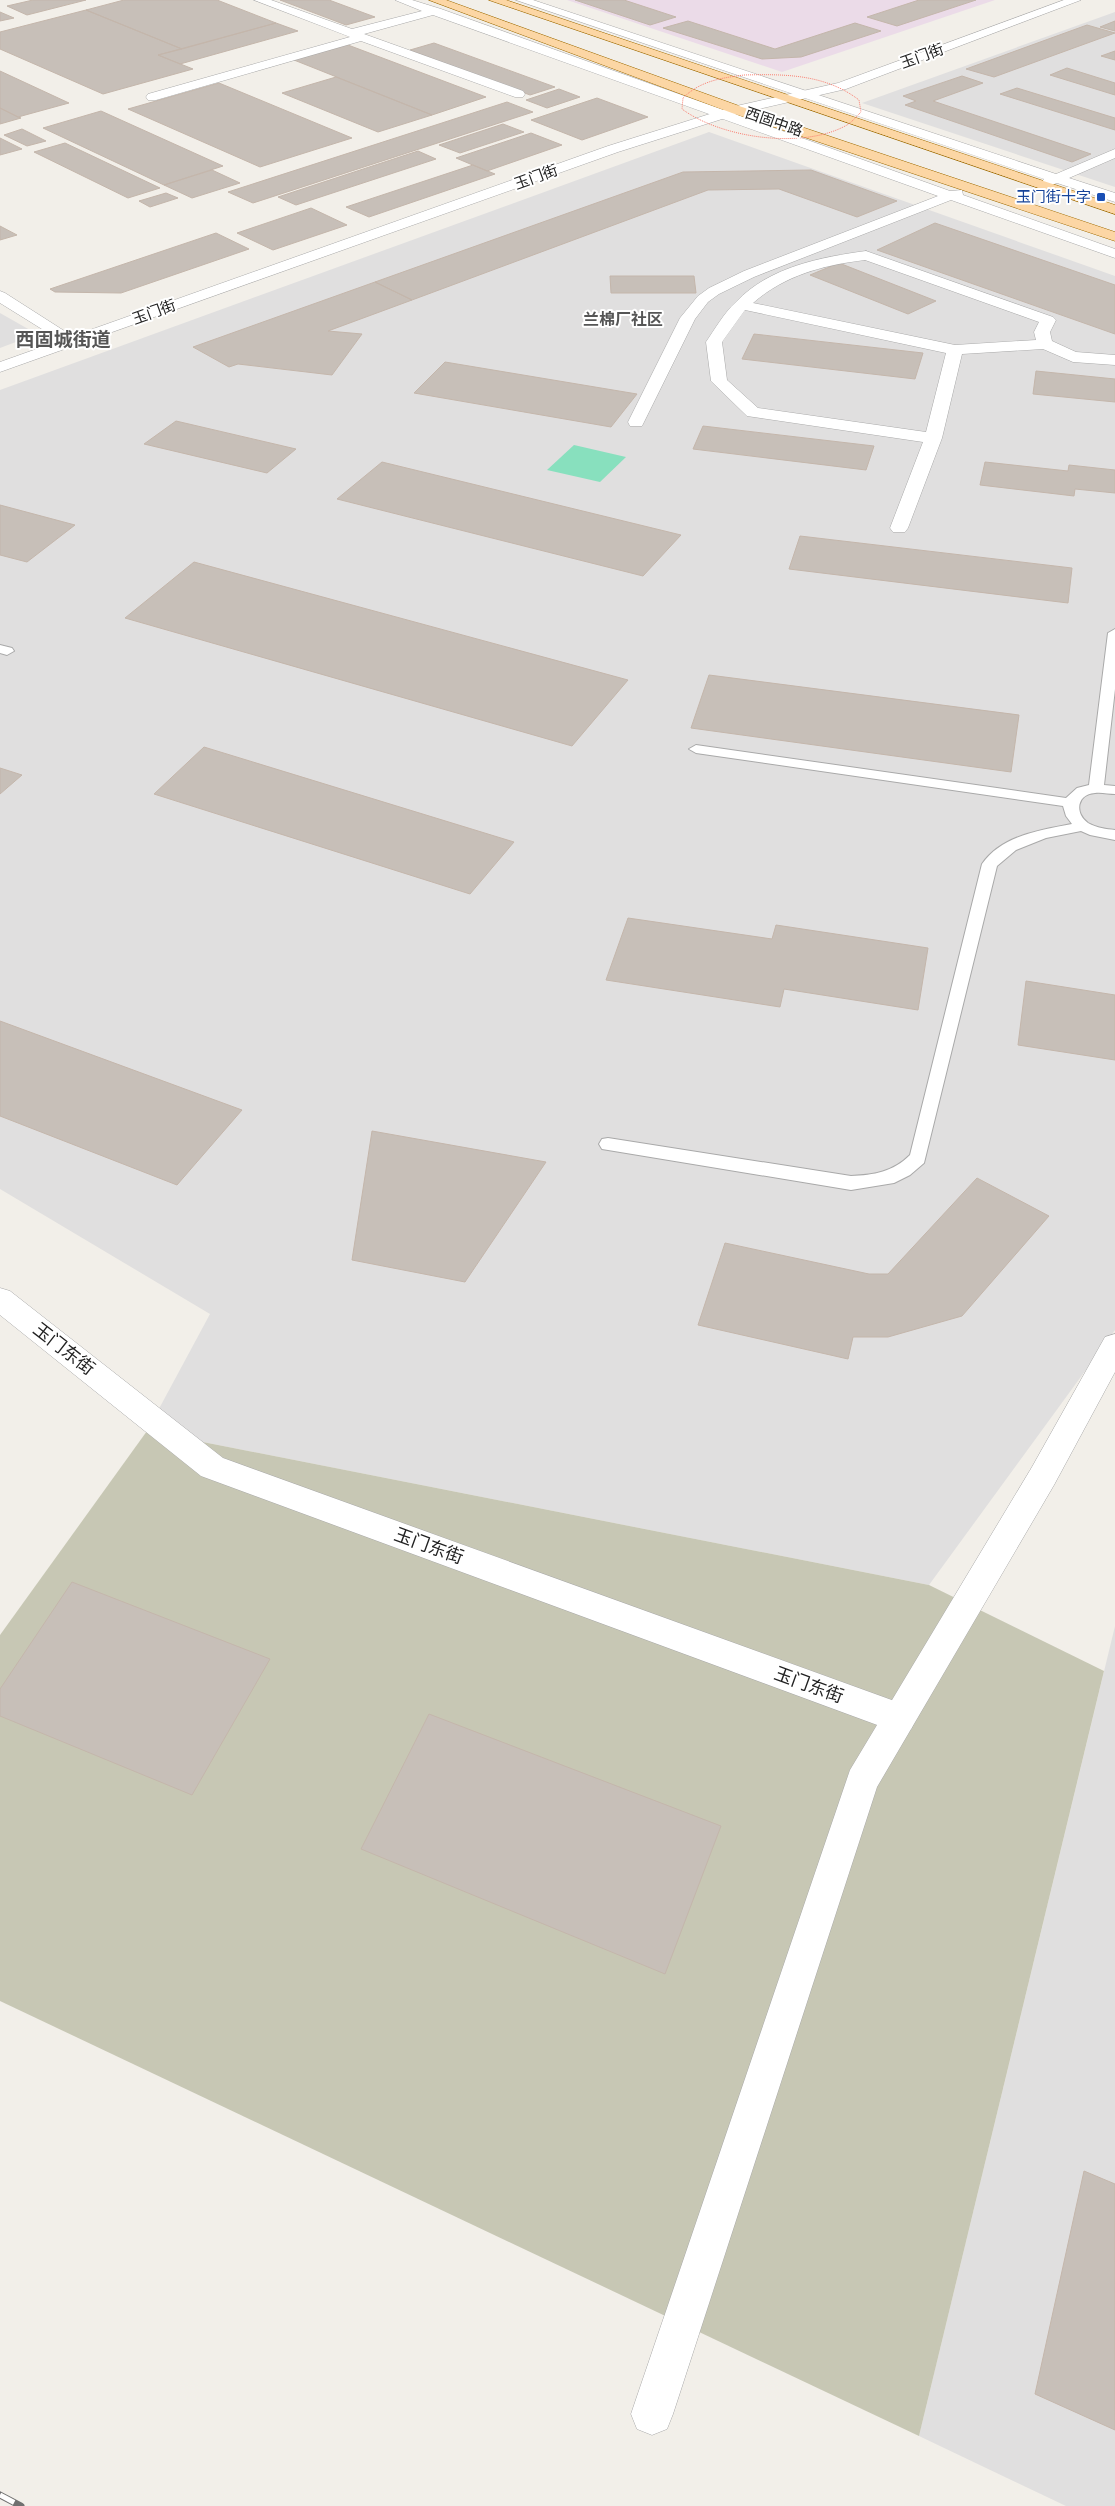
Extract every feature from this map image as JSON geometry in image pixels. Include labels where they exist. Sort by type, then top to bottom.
[{"type":"main road","name":"西固中路","points":[[495,0],[1115,210]]},
{"type":"main road","name":"西固中路","points":[[434,6],[453,6],[737,110],[1115,237]]},
{"type":"street","points":[[260,0],[519,94]]},
{"type":"street","points":[[401,0],[434,6],[720,114],[1115,254]]},
{"type":"street","points":[[522,0],[809,94],[1115,198]]},
{"type":"street","name":"玉门街","points":[[0,367],[614,149],[720,114],[842,86],[1075,0]]},
{"type":"street","points":[[152,97],[357,35],[434,6]]},
{"type":"street","points":[[1041,185],[1115,153]]},
{"type":"street","points":[[636,422],[688,318],[703,299],[714,291],[748,274],[970,188]]},
{"type":"street","points":[[933,438],[753,412],[718,380],[714,342],[742,305],[774,279],[836,258],[866,255],[1048,320],[1042,332],[1044,344]]},
{"type":"street","points":[[0,296],[72,342]]},
{"type":"street","points":[[742,305],[955,350],[1044,344],[1073,357],[1115,360]]},
{"type":"street","points":[[900,528],[933,438],[955,350]]},
{"type":"street","name":"玉门东街","points":[[0,1299],[212,1467],[899,1718]]},
{"type":"street","points":[[652,2414],[862,1781],[1043,1476],[1115,1344]]},
{"type":"lane","points":[[1096,788],[1115,633]]},
{"type":"lane","points":[[696,749],[1070,802]]},
{"type":"lane","points":[[1115,790],[1096,788],[1074,796],[1070,802],[1069,810],[1082,826],[1094,831],[1115,834]]},
{"type":"lane","points":[[608,1144],[852,1183],[872,1183],[892,1178],[907,1170],[918,1158],[990,864],[1002,850],[1020,840],[1082,826]]},
{"type":"path","points":[[776,75],[808,78],[845,90],[859,100],[862,106],[857,118],[846,125],[829,131],[800,136],[749,136],[705,125],[695,120],[682,109],[682,98],[694,88],[729,77],[776,75]]},
{"type":"shaded area","points":[[567,0],[995,0],[782,72]]},
{"type":"shaded area","points":[[1115,12],[1115,187],[862,103]]},
{"type":"shaded area","points":[[709,132],[1115,276],[1115,1330],[929,1585],[147,1431],[210,1314],[0,1189],[0,390]]},
{"type":"shaded area","points":[[0,313],[37,334],[0,348]]},
{"type":"shaded area","points":[[147,1431],[929,1585],[1104,1671],[919,2436],[0,2001],[0,1635]]},
{"type":"shaded area","points":[[1115,1626],[1115,2506],[1066,2506],[919,2436]]},
{"type":"green space","points":[[574,445],[626,457],[600,482],[547,470]]},
{"type":"building","points":[[33,0],[86,0],[27,15],[7,6]]},
{"type":"building","points":[[124,0],[217,0],[276,23],[182,49],[86,10]]},
{"type":"building","points":[[280,0],[329,0],[375,17],[346,25]]},
{"type":"building","points":[[575,0],[624,0],[676,17],[650,25]]},
{"type":"building","points":[[919,0],[976,0],[897,26],[867,17]]},
{"type":"building","points":[[86,10],[182,49],[158,55],[193,69],[103,94],[0,49],[0,32]]},
{"type":"building","points":[[0,12],[14,18],[0,21]]},
{"type":"building","points":[[688,21],[775,49],[855,23],[881,31],[801,57],[762,59],[663,28]]},
{"type":"building","points":[[1115,21],[1115,31],[1100,27]]},
{"type":"building","points":[[276,23],[298,31],[180,64],[158,55]]},
{"type":"building","points":[[1087,25],[1115,33],[994,77],[966,69]]},
{"type":"building","points":[[434,43],[555,87],[530,95],[410,50]]},
{"type":"building","points":[[348,45],[486,97],[432,115],[294,60]]},
{"type":"building","points":[[1115,51],[1115,60],[1101,56]]},
{"type":"building","points":[[1067,68],[1115,83],[1115,95],[1050,75]]},
{"type":"building","points":[[0,71],[69,103],[18,117],[0,108]]},
{"type":"building","points":[[962,76],[983,83],[933,101],[1091,154],[1072,162],[905,105],[916,101],[903,96]]},
{"type":"building","points":[[336,77],[432,115],[378,132],[282,93]]},
{"type":"building","points":[[219,83],[352,138],[260,167],[128,109]]},
{"type":"building","points":[[1017,88],[1115,118],[1115,130],[1000,94]]},
{"type":"building","points":[[559,89],[580,97],[547,108],[526,100]]},
{"type":"building","points":[[597,98],[648,117],[582,140],[531,120]]},
{"type":"building","points":[[507,102],[533,112],[253,203],[228,192]]},
{"type":"building","points":[[0,108],[18,117],[21,118],[0,124]]},
{"type":"building","points":[[101,111],[223,166],[164,185],[43,128]]},
{"type":"building","points":[[503,124],[524,132],[460,153],[439,145]]},
{"type":"building","points":[[22,129],[46,141],[27,146],[4,135]]},
{"type":"building","points":[[531,133],[562,145],[487,171],[456,158]]},
{"type":"building","points":[[0,138],[22,149],[0,155]]},
{"type":"building","points":[[65,143],[160,188],[128,198],[34,152]]},
{"type":"building","points":[[418,151],[436,159],[296,205],[278,197]]},
{"type":"building","points":[[473,165],[495,174],[369,217],[346,207]]},
{"type":"building","points":[[212,170],[240,183],[192,198],[164,185]]},
{"type":"building","points":[[811,170],[897,201],[857,217],[779,189],[708,190],[412,300],[375,282],[683,172]]},
{"type":"building","points":[[166,193],[178,198],[150,207],[139,201]]},
{"type":"building","points":[[311,208],[347,225],[273,250],[237,233]]},
{"type":"building","points":[[935,223],[1115,285],[1115,334],[877,250]]},
{"type":"building","points":[[0,226],[17,235],[0,240]]},
{"type":"building","points":[[216,233],[249,249],[121,293],[55,292],[50,289]]},
{"type":"building","points":[[839,263],[936,301],[908,314],[810,275]]},
{"type":"building","points":[[610,276],[694,276],[696,293],[611,293]]},
{"type":"building","points":[[375,282],[412,300],[328,331],[362,334],[332,375],[238,364],[229,367],[193,347]]},
{"type":"building","points":[[754,334],[923,353],[915,379],[742,359]]},
{"type":"building","points":[[445,362],[637,394],[611,427],[414,393]]},
{"type":"building","points":[[1036,371],[1115,379],[1115,402],[1033,394]]},
{"type":"building","points":[[176,421],[296,449],[267,473],[144,444]]},
{"type":"building","points":[[703,426],[874,446],[866,470],[693,449]]},
{"type":"building","points":[[382,462],[681,535],[643,576],[337,499]]},
{"type":"building","points":[[985,462],[1068,471],[1069,465],[1115,470],[1115,493],[1075,489],[1074,496],[980,485]]},
{"type":"building","points":[[0,505],[75,525],[27,562],[0,555]]},
{"type":"building","points":[[800,536],[1072,568],[1068,603],[789,569]]},
{"type":"building","points":[[194,562],[628,680],[572,746],[125,618]]},
{"type":"building","points":[[709,675],[1019,715],[1011,772],[691,728]]},
{"type":"building","points":[[204,747],[514,842],[470,894],[154,794]]},
{"type":"building","points":[[0,768],[22,775],[0,794]]},
{"type":"building","points":[[628,918],[772,939],[776,925],[928,948],[918,1010],[784,989],[780,1007],[606,980]]},
{"type":"building","points":[[1026,981],[1115,995],[1115,1060],[1018,1045]]},
{"type":"building","points":[[0,1021],[242,1110],[177,1185],[0,1116]]},
{"type":"building","points":[[372,1131],[546,1162],[465,1282],[352,1260]]},
{"type":"building","points":[[977,1178],[1049,1216],[962,1316],[888,1337],[853,1337],[848,1359],[698,1325],[725,1243],[869,1274],[888,1274]]},
{"type":"building","points":[[72,1582],[270,1659],[192,1795],[0,1716],[0,1689]]},
{"type":"building","points":[[429,1714],[721,1826],[665,1974],[361,1849]]},
{"type":"building","points":[[1084,2171],[1115,2184],[1115,2430],[1035,2394]]},
{"type":"railway","points":[[0,2495],[21,2506]]},
{"type":"place","name":"玉门街十字","points":[[1101,197]]},
{"type":"district","name":"兰棉厂社区","points":[[623,319]]},
{"type":"district","name":"西固城街道","points":[[63,339]]}]
